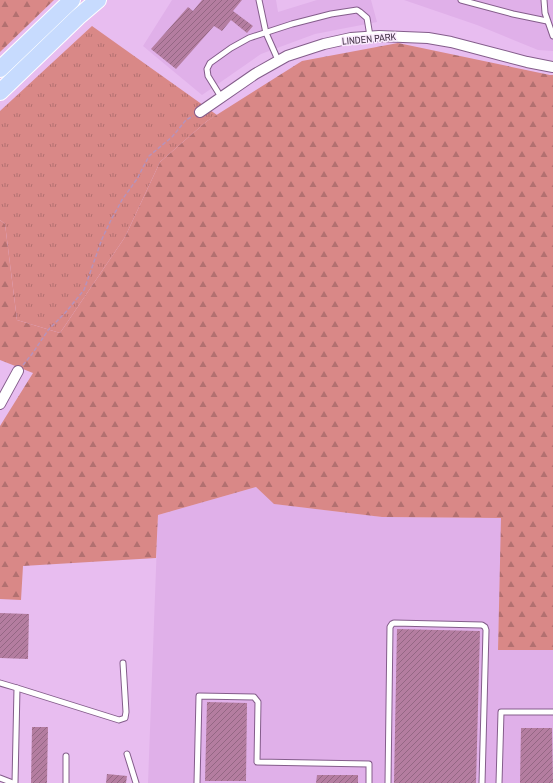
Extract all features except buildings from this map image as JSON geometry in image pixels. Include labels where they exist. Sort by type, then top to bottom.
[{"type":"main road","points":[[0,69],[72,0]]},
{"type":"main road","points":[[0,92],[78,17],[98,0]]},
{"type":"street","name":"LINDEN PARK","points":[[200,112],[278,60],[324,44],[351,38],[370,36],[402,36],[428,38],[452,42],[527,62],[553,67]]},
{"type":"street","points":[[0,404],[18,371]]},
{"type":"lane","points":[[259,0],[266,32],[278,60]]},
{"type":"lane","points":[[460,0],[547,21]]},
{"type":"lane","points":[[544,0],[547,21],[553,36]]},
{"type":"lane","points":[[221,98],[208,76],[207,69],[210,63],[231,48],[249,38],[292,24],[331,14],[357,10],[367,18],[370,36]]},
{"type":"lane","points":[[388,783],[390,627],[394,624],[482,625],[486,630],[482,783]]},
{"type":"lane","points":[[0,683],[120,720],[125,718],[126,712],[123,663]]},
{"type":"lane","points":[[0,778],[14,783],[17,688]]},
{"type":"lane","points":[[196,783],[199,696],[254,697],[258,702],[257,762],[369,764],[369,783]]},
{"type":"lane","points":[[499,783],[501,712],[553,712]]},
{"type":"lane","points":[[127,754],[136,783]]},
{"type":"lane","points":[[66,756],[66,783]]},
{"type":"path","points":[[18,371],[49,329],[65,313],[84,290],[102,239],[111,220],[122,200],[137,179],[149,156],[172,137],[186,120],[200,112]]},
{"type":"shaded area","points":[[172,0],[276,0],[278,12],[317,0],[371,0],[377,22],[315,34],[261,54],[202,95],[143,46]]},
{"type":"shaded area","points":[[404,0],[553,0],[553,51],[538,50],[477,25]]},
{"type":"shaded area","points":[[256,487],[275,504],[382,517],[502,518],[498,650],[553,650],[553,783],[148,783],[158,515]]},
{"type":"green space","points":[[0,0],[54,0],[0,52]]},
{"type":"green space","points":[[92,26],[217,115],[207,121],[160,162],[125,237],[60,333],[17,320],[5,224],[0,220],[0,111]]},
{"type":"green space","points":[[398,43],[553,75],[553,650],[498,650],[501,518],[382,517],[274,504],[256,487],[158,515],[156,558],[23,566],[21,600],[0,599],[0,426],[33,373],[0,360],[0,220],[5,224],[17,320],[60,333],[125,237],[160,162],[207,121],[302,61]]}]
